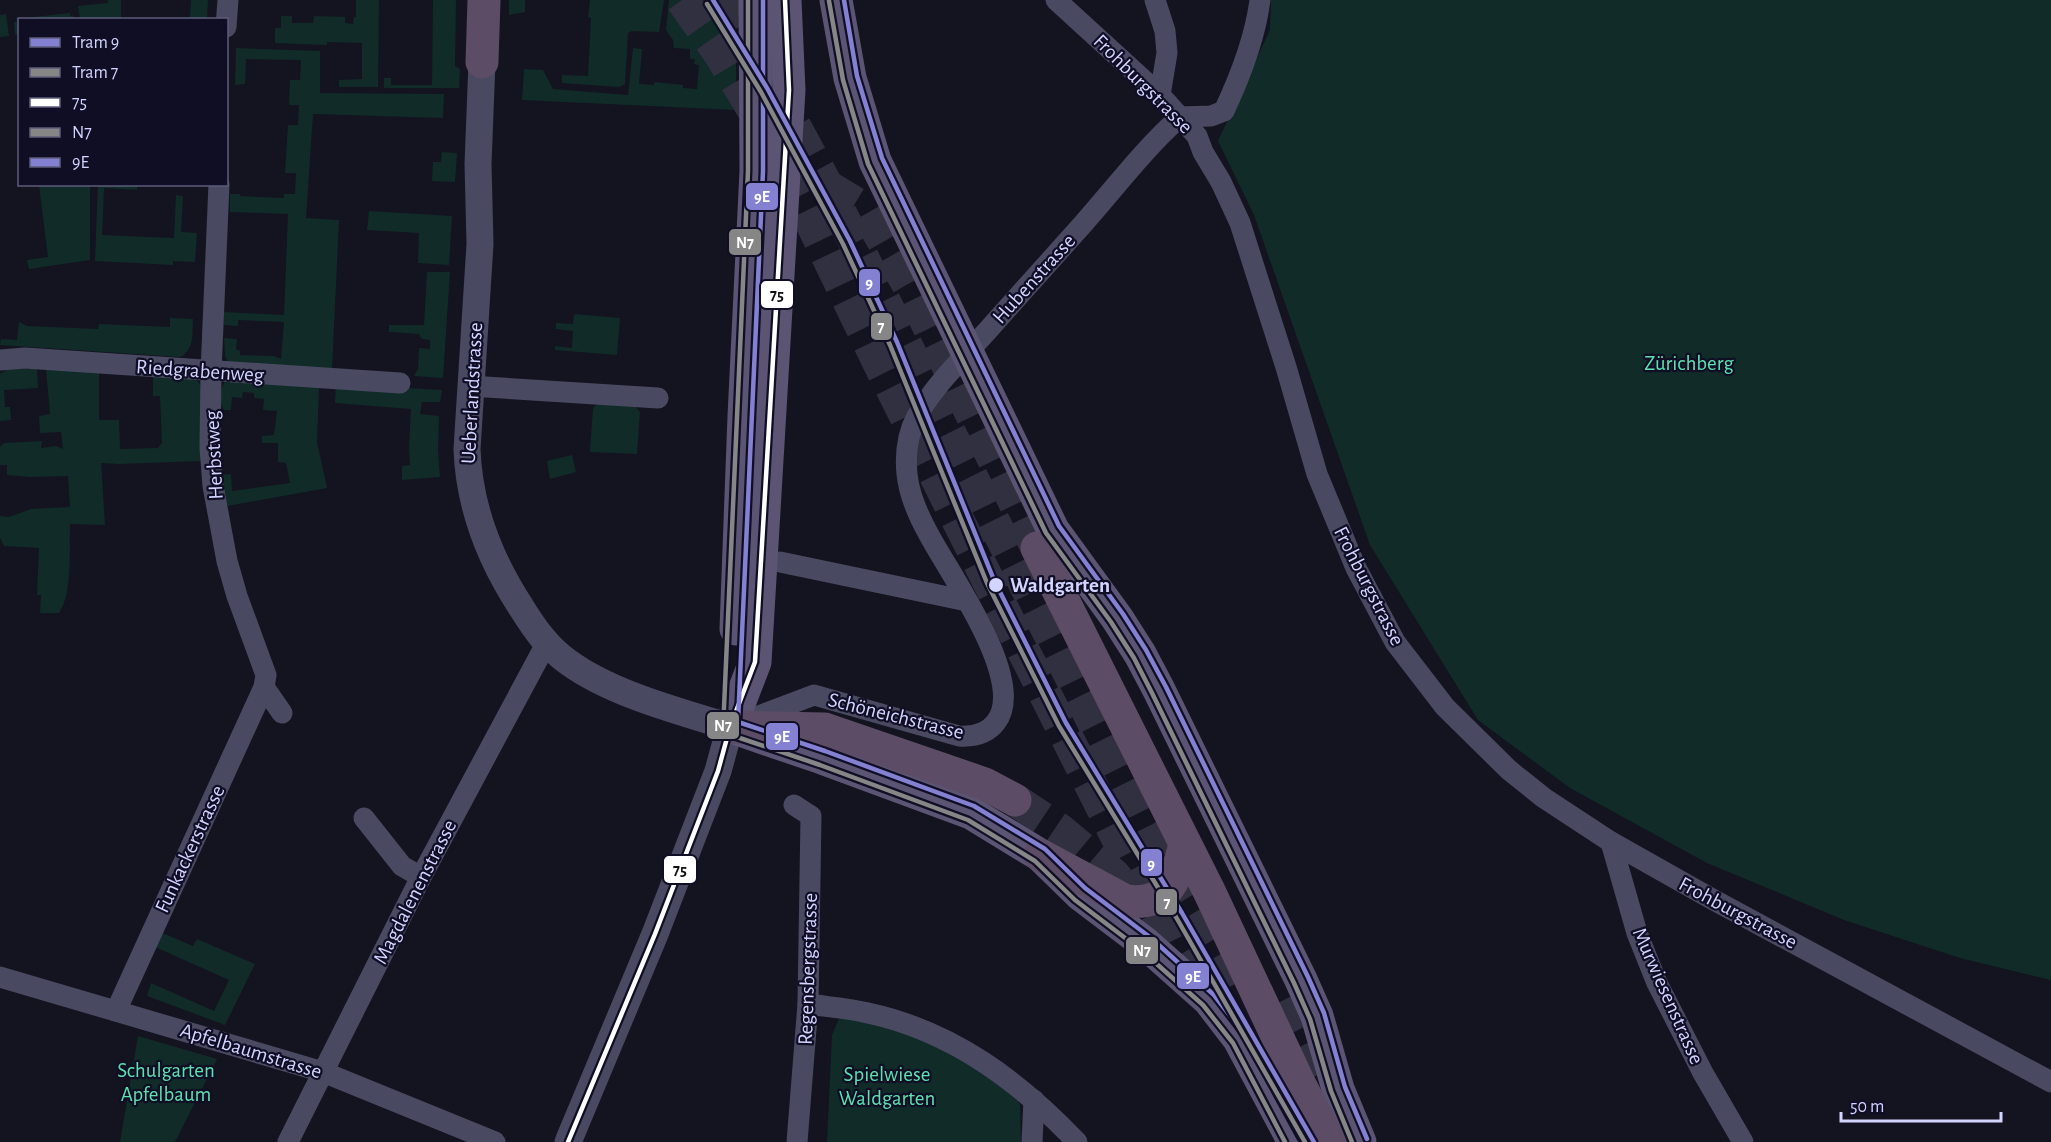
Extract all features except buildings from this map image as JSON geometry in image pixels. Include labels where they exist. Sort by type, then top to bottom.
[{"type":"highway","points":[[482,62],[484,0]]},
{"type":"highway","points":[[1045,539],[1185,845],[1300,1085],[1330,1142]]},
{"type":"highway","points":[[1045,539],[1094,618],[1284,1000]]},
{"type":"highway","points":[[730,727],[825,729],[985,784],[1015,800]]},
{"type":"highway","points":[[1040,855],[1126,901],[1141,903],[1157,899],[1166,891],[1173,879],[1185,845]]},
{"type":"main road","points":[[730,727],[756,171],[755,0]]},
{"type":"main road","points":[[730,727],[755,662],[789,90],[785,0]]},
{"type":"main road","points":[[836,0],[850,78],[875,161],[967,351],[1045,539],[1118,618],[1140,654],[1301,980],[1317,1016],[1338,1089],[1360,1142]]},
{"type":"main road","name":"Ueberlandstrasse","points":[[730,727],[972,813],[1040,855],[1080,894],[1169,963],[1209,1000],[1239,1039],[1294,1142]]},
{"type":"street","points":[[227,18],[228,0]]},
{"type":"street","name":"Frohburgstrasse","points":[[1056,0],[1160,95],[1197,136],[1240,223],[1317,474],[1356,568],[1395,642],[1445,707],[1509,770],[1544,798],[1611,842],[2051,1082]]},
{"type":"street","points":[[1155,0],[1165,32],[1167,53],[1160,95]]},
{"type":"street","points":[[1180,117],[1211,116],[1224,111],[1237,83],[1256,30],[1260,0]]},
{"type":"street","name":"Ueberlandstrasse","points":[[482,62],[478,164],[480,244],[466,449],[468,475],[475,509],[487,547],[502,578],[546,645],[569,663],[601,681],[664,706],[730,727]]},
{"type":"street","name":"Hubenstrasse","points":[[967,601],[927,532],[912,497],[907,465],[910,434],[916,418],[935,389],[967,351],[1083,225],[1160,134],[1180,117]]},
{"type":"street","name":"Herbstweg","points":[[219,186],[210,448],[219,523],[237,596],[263,664],[266,675],[264,687],[282,713]]},
{"type":"street","name":"Riedgrabenweg","points":[[0,360],[25,358],[400,383]]},
{"type":"street","points":[[470,386],[658,398]]},
{"type":"street","points":[[780,562],[967,601]]},
{"type":"street","name":"Schöneichstrasse","points":[[730,727],[814,695],[959,736],[969,736],[987,730],[1000,716],[1003,689],[995,656],[967,601]]},
{"type":"street","name":"Magdalenenstrasse","points":[[288,1142],[420,877],[546,645]]},
{"type":"street","name":"Funkackerstrasse","points":[[116,1011],[264,687]]},
{"type":"street","points":[[568,1142],[655,934],[718,771],[730,727]]},
{"type":"street","name":"Regensbergstrasse","points":[[794,805],[811,816],[808,1004],[797,1142]]},
{"type":"street","points":[[364,818],[402,866],[420,877]]},
{"type":"street","name":"Murwiesenstrasse","points":[[1611,842],[1634,923],[1657,983],[1703,1073],[1743,1142]]},
{"type":"street","name":"Apfelbaumstrasse","points":[[0,978],[323,1072],[495,1142]]},
{"type":"street","points":[[808,1004],[869,1013],[929,1032],[1007,1077],[1077,1142]]},
{"type":"street","points":[[1032,1142],[1034,1100]]},
{"type":"green space","points":[[108,0],[121,0],[121,18],[80,18],[78,6],[108,3]]},
{"type":"green space","points":[[191,0],[208,0],[207,18],[182,18],[190,17]]},
{"type":"green space","points":[[356,0],[379,0],[378,87],[339,87],[339,80],[362,79],[362,43],[327,42],[327,45],[275,43],[275,28],[281,28],[281,16],[292,16],[292,23],[313,23],[314,16],[345,17],[345,23],[353,24],[354,17],[356,17]]},
{"type":"green space","points":[[433,0],[456,0],[455,66],[460,69],[459,88],[384,88],[384,78],[391,78],[391,85],[432,85]]},
{"type":"green space","points":[[509,0],[525,0],[525,12],[509,15]]},
{"type":"green space","points":[[590,0],[664,0],[659,32],[632,31],[628,33],[625,84],[619,87],[562,83],[562,75],[588,76]]},
{"type":"green space","points":[[669,0],[736,0],[736,110],[522,100],[524,69],[543,70],[553,89],[628,95],[633,48],[642,49],[639,84],[654,85],[654,82],[697,89],[699,65],[694,64],[695,59],[690,59],[690,49],[674,48],[673,40],[666,30]]},
{"type":"green space","name":"Zürichberg","points":[[1271,0],[2051,0],[2051,980],[1960,958],[1844,920],[1707,863],[1570,788],[1478,720],[1370,545],[1254,215],[1218,141],[1270,30]]},
{"type":"green space","points":[[70,13],[70,16],[73,15],[73,18],[25,18]]},
{"type":"green space","points":[[6,14],[9,36],[0,37],[0,15]]},
{"type":"green space","points":[[16,19],[18,19],[18,34],[15,35],[14,22],[17,22]]},
{"type":"green space","points":[[236,48],[320,51],[320,93],[444,94],[443,118],[313,114],[306,218],[339,220],[332,370],[228,362],[225,356],[224,338],[237,339],[236,349],[240,351],[240,355],[274,356],[281,359],[284,322],[238,320],[238,326],[224,325],[224,312],[284,315],[288,214],[230,212],[230,194],[284,198],[284,194],[295,194],[296,173],[285,173],[288,125],[298,125],[299,105],[289,105],[290,80],[300,80],[301,60],[246,59],[245,84],[235,85]]},
{"type":"green space","points":[[442,152],[457,153],[455,182],[432,181],[433,162],[441,162]]},
{"type":"green space","points":[[39,186],[90,186],[90,260],[29,269],[27,260],[48,257]]},
{"type":"green space","points":[[98,186],[137,186],[137,190],[104,188],[102,235],[174,238],[176,195],[183,196],[181,232],[197,233],[195,262],[173,261],[173,265],[95,261]]},
{"type":"green space","points":[[369,211],[452,216],[449,265],[418,263],[419,233],[367,230]]},
{"type":"green space","points":[[427,272],[450,272],[443,378],[414,376],[418,369],[419,348],[430,349],[430,340],[422,339],[419,334],[389,332],[389,325],[424,325]]},
{"type":"green space","points":[[574,314],[620,318],[617,355],[555,350],[555,346],[572,348],[573,331],[556,329],[556,323],[573,324]]},
{"type":"green space","points":[[170,318],[193,319],[190,345],[185,354],[180,357],[0,345],[1,339],[17,340],[19,322],[27,326],[98,329],[99,324],[170,327]]},
{"type":"green space","points":[[8,369],[37,369],[38,388],[4,390],[5,407],[10,407],[11,420],[0,421],[0,374]]},
{"type":"green space","points":[[46,369],[99,370],[99,420],[119,420],[120,449],[158,448],[162,443],[160,396],[153,396],[153,373],[197,380],[201,386],[202,461],[101,463],[105,525],[70,524],[68,582],[59,613],[40,613],[41,595],[37,595],[39,548],[4,546],[0,538],[0,516],[9,517],[31,509],[70,507],[68,476],[7,475],[7,465],[0,465],[0,447],[4,443],[42,441],[41,448],[56,446],[63,449],[61,432],[40,433],[39,416],[50,414]]},
{"type":"green space","points":[[227,379],[319,387],[317,442],[327,488],[222,507],[219,475],[231,474],[232,491],[290,483],[286,463],[278,462],[278,443],[262,443],[262,436],[274,435],[277,411],[263,410],[264,399],[254,398],[254,393],[243,392],[242,398],[232,397],[231,410],[224,410],[221,394]]},
{"type":"green space","points":[[336,384],[442,390],[440,402],[422,402],[420,414],[439,416],[440,477],[402,480],[402,466],[410,465],[411,409],[335,403]]},
{"type":"green space","points":[[597,404],[634,405],[640,412],[637,454],[590,452],[593,408]]},
{"type":"green space","points":[[572,455],[576,472],[550,479],[547,461]]},
{"type":"green space","points":[[160,932],[193,946],[197,939],[255,964],[225,1025],[147,996],[151,983],[214,1011],[229,980],[153,946]]},
{"type":"green space","name":"Spielwiese Waldgarten","points":[[852,1016],[920,1038],[958,1055],[1013,1090],[1020,1105],[1021,1142],[827,1142],[832,1035],[839,1019]]},
{"type":"green space","name":"Schulgarten Apfelbaum","points":[[138,1036],[217,1059],[175,1142],[120,1142]]},
{"type":"tunnel","points":[[682,0],[720,54],[763,126],[1118,839],[1174,948],[1196,984]]},
{"type":"tunnel","points":[[720,0],[773,86],[827,186],[1146,828],[1241,986]]},
{"type":"tunnel","points":[[827,186],[865,209],[909,286],[1037,548]]},
{"type":"tunnel","points":[[1015,800],[1060,830],[1114,875],[1138,905]]},
{"type":"tunnel","points":[[1284,1000],[1330,1092]]},
{"type":"tram line","name":"9","points":[[713,0],[767,88],[850,241],[897,342],[994,580],[1066,723],[1182,913],[1314,1142]]},
{"type":"tram line","name":"7","points":[[707,4],[761,92],[843,244],[890,345],[987,583],[1059,726],[1176,917],[1305,1142]]},
{"type":"transit line","name":"N7","points":[[748,0],[748,171],[723,730],[728,734],[820,765],[968,820],[1035,861],[1075,900],[1141,950],[1203,1005],[1233,1043],[1285,1142]]},
{"type":"transit line","name":"9E","points":[[763,0],[763,171],[738,722],[825,751],[974,806],[1045,849],[1085,888],[1151,938],[1214,995],[1245,1035],[1301,1138]]},
{"type":"transit line","name":"75","points":[[568,1142],[655,934],[718,771],[730,727],[755,662],[789,90],[785,0]]},
{"type":"transit line","name":"9E","points":[[844,0],[857,76],[882,158],[1059,526],[1123,614],[1166,687],[1308,977],[1324,1013],[1345,1087],[1367,1139]]},
{"type":"transit line","name":"N7","points":[[829,1],[843,80],[868,164],[1046,533],[1111,622],[1134,658],[1152,693],[1294,983],[1310,1019],[1331,1091],[1352,1142]]},
{"type":"place","name":"Waldgarten","points":[[996,585]]}]
